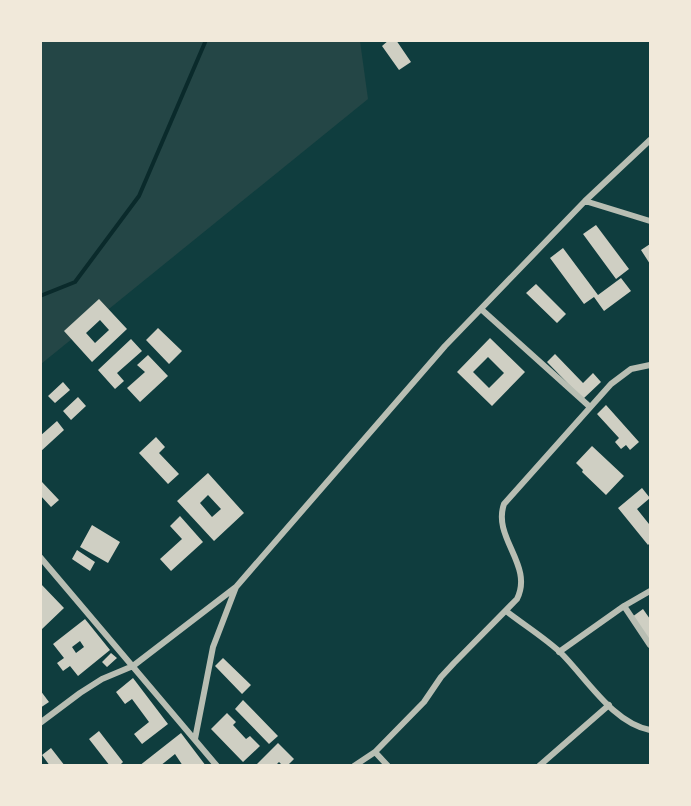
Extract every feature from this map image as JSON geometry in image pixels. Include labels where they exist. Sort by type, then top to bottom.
[{"type":"street","points":[[40,723],[102,679],[133,666],[236,587],[445,346],[585,201],[651,140]]},
{"type":"street","points":[[585,201],[651,221]]},
{"type":"street","points":[[481,309],[590,407]]},
{"type":"street","points":[[354,765],[375,752],[424,702],[447,670],[517,599],[522,590],[523,578],[502,525],[500,515],[504,504],[611,384],[631,369],[651,365]]},
{"type":"street","points":[[40,557],[217,765]]},
{"type":"street","points":[[195,739],[213,647],[236,587]]},
{"type":"street","points":[[559,652],[624,606],[651,591]]},
{"type":"street","points":[[624,606],[651,645]]},
{"type":"street","points":[[506,611],[559,652],[627,722],[639,728],[651,730]]},
{"type":"street","points":[[539,765],[609,705]]},
{"type":"street","points":[[375,752],[388,765]]},
{"type":"shaded area","points":[[41,41],[360,41],[368,99],[41,364]]},
{"type":"building","points":[[389,40],[396,40],[411,62],[399,70],[382,46]]},
{"type":"building","points":[[596,225],[629,269],[616,279],[583,234]]},
{"type":"building","points":[[650,244],[650,264],[641,250]]},
{"type":"building","points":[[563,248],[598,295],[621,278],[631,291],[604,311],[594,297],[584,304],[550,258]]},
{"type":"building","points":[[536,284],[566,314],[557,323],[526,293]]},
{"type":"building","points":[[99,299],[127,329],[92,362],[64,331]],"holes":[[[100,320],[109,330],[95,343],[86,333]]]},
{"type":"building","points":[[158,328],[182,351],[169,364],[146,340]]},
{"type":"building","points":[[490,338],[525,372],[492,406],[457,372]],"holes":[[[488,357],[504,373],[489,388],[473,372]]]},
{"type":"building","points":[[131,339],[142,351],[117,373],[124,381],[115,389],[98,370]]},
{"type":"building","points":[[555,354],[583,383],[593,373],[601,382],[583,399],[547,362]]},
{"type":"building","points":[[148,355],[168,376],[140,402],[127,388],[145,372],[137,365]]},
{"type":"building","points":[[63,382],[70,390],[55,403],[48,396]]},
{"type":"building","points":[[78,397],[86,406],[71,420],[63,411]]},
{"type":"building","points":[[606,405],[639,442],[630,450],[626,445],[621,449],[615,442],[619,438],[597,414]]},
{"type":"building","points":[[57,421],[64,430],[40,452],[40,436]]},
{"type":"building","points":[[156,437],[165,447],[159,453],[179,474],[168,484],[139,453]]},
{"type":"building","points":[[592,446],[624,476],[606,495],[576,463]]},
{"type":"building","points":[[208,473],[244,513],[214,541],[177,501]],"holes":[[[208,495],[221,509],[212,517],[200,503]]]},
{"type":"building","points":[[42,482],[59,500],[51,507],[40,495],[40,483]]},
{"type":"building","points":[[642,488],[650,498],[637,509],[650,523],[650,543],[648,545],[618,508]]},
{"type":"building","points":[[180,516],[203,542],[171,571],[160,559],[182,539],[170,526]]},
{"type":"building","points":[[92,525],[120,542],[108,563],[80,547]]},
{"type":"building","points":[[77,550],[95,562],[90,571],[72,559]]},
{"type":"building","points":[[40,583],[64,608],[42,629],[40,628]]},
{"type":"building","points":[[643,609],[650,619],[650,644],[632,617]]},
{"type":"building","points":[[85,619],[110,650],[78,676],[70,666],[63,671],[57,663],[64,658],[53,644]],"holes":[[[80,641],[84,647],[76,653],[72,647]]]},
{"type":"building","points":[[111,653],[117,658],[107,667],[102,662]]},
{"type":"building","points":[[223,658],[251,685],[242,694],[215,666]]},
{"type":"building","points":[[133,678],[168,724],[142,744],[134,734],[149,722],[132,699],[125,704],[116,692]]},
{"type":"building","points":[[40,690],[49,702],[40,708]]},
{"type":"building","points":[[243,700],[278,736],[269,744],[235,709]]},
{"type":"building","points":[[227,713],[236,722],[233,725],[246,739],[250,736],[260,746],[243,762],[211,729]]},
{"type":"building","points":[[99,731],[123,762],[119,766],[110,766],[89,739]]},
{"type":"building","points":[[181,733],[206,766],[183,766],[175,754],[160,766],[139,766]]},
{"type":"building","points":[[278,743],[294,759],[287,766],[279,762],[275,766],[255,766]]},
{"type":"building","points":[[51,748],[65,766],[50,766],[42,755]]},
{"type":"waterway","points":[[40,296],[75,282],[139,196],[206,40]]}]
